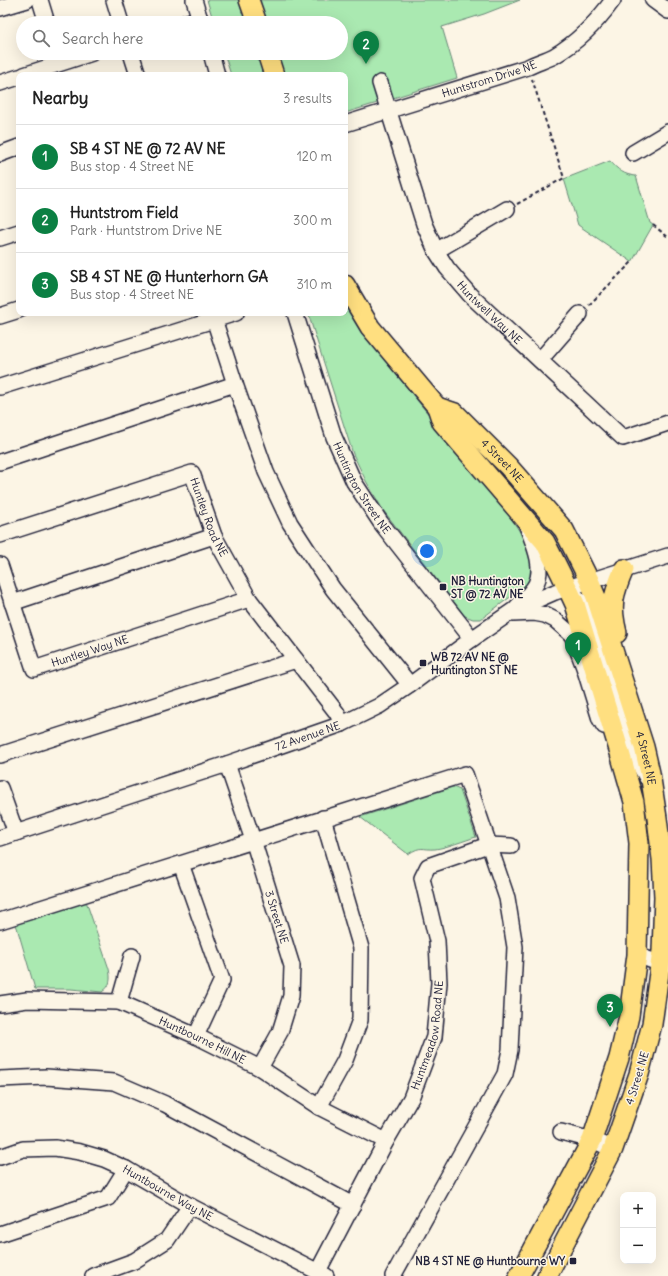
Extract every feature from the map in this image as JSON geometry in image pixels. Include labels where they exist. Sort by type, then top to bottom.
[{"type":"main road","points":[[250,0],[255,16]]},
{"type":"main road","points":[[269,60],[273,72]]},
{"type":"main road","name":"4 Street NE","points":[[348,290],[370,327],[437,407],[442,422],[545,542],[575,604],[634,802],[639,843],[637,955],[628,1016],[619,1058],[592,1140],[519,1276]]},
{"type":"main road","name":"4 Street NE","points":[[437,407],[455,413],[511,469],[564,530],[589,580],[644,747],[658,818],[664,897],[665,958],[652,1024],[641,1067],[613,1149],[547,1276]]},
{"type":"main road","points":[[624,569],[614,594],[613,616],[640,718],[644,747]]},
{"type":"street","points":[[0,8],[27,0]]},
{"type":"street","points":[[40,0],[45,16]]},
{"type":"street","points":[[114,0],[119,16]]},
{"type":"street","points":[[194,0],[199,16]]},
{"type":"street","name":"Huntstrom Drive NE","points":[[348,123],[528,67],[553,56],[576,40],[600,18],[613,0]]},
{"type":"street","points":[[652,0],[668,11]]},
{"type":"street","points":[[30,72],[54,60]]},
{"type":"street","points":[[133,60],[137,72]]},
{"type":"street","points":[[213,60],[216,72]]},
{"type":"street","points":[[0,82],[16,77]]},
{"type":"street","name":"Huntwell Way NE","points":[[380,83],[424,224],[436,251],[447,268],[470,295],[623,438],[668,422]]},
{"type":"street","points":[[633,153],[668,132]]},
{"type":"street","points":[[0,154],[16,148]]},
{"type":"street","points":[[436,251],[507,209]]},
{"type":"street","points":[[0,238],[16,233]]},
{"type":"street","points":[[0,316],[16,311]]},
{"type":"street","points":[[540,360],[580,314]]},
{"type":"street","points":[[0,387],[213,316],[266,472],[290,523],[333,589],[410,685]]},
{"type":"street","name":"Huntington Street NE","points":[[296,316],[334,437],[354,482],[381,524],[472,639]]},
{"type":"street","points":[[0,462],[235,384]]},
{"type":"street","name":"Huntley Road NE","points":[[0,535],[192,473],[214,536],[249,599],[337,713],[342,724]]},
{"type":"street","points":[[512,612],[536,585],[539,576],[539,564],[536,550],[525,519]]},
{"type":"street","points":[[12,603],[214,536]]},
{"type":"street","name":"72 Avenue NE","points":[[0,838],[227,764],[342,724],[379,706],[512,612],[568,587],[668,556]]},
{"type":"street","name":"Huntley Way NE","points":[[0,565],[34,669],[249,599]]},
{"type":"street","points":[[568,587],[589,610],[634,755],[652,787]]},
{"type":"street","points":[[512,612],[545,615],[555,620],[572,635],[584,667],[600,719],[618,747]]},
{"type":"street","points":[[0,755],[296,660]]},
{"type":"street","name":"3 Street NE","points":[[227,764],[253,840],[292,966],[291,996],[280,1032],[260,1068]]},
{"type":"street","points":[[0,921],[464,774],[507,898],[515,947],[510,1050],[504,1074],[392,1276]]},
{"type":"street","points":[[0,788],[16,833]]},
{"type":"street","points":[[319,1106],[345,1060],[360,1020],[361,948],[323,818]]},
{"type":"street","name":"Huntmeadow Road NE","points":[[322,1274],[353,1205],[386,1141],[411,1098],[434,1037],[439,983],[437,941],[422,878],[428,866],[488,845],[511,846]]},
{"type":"street","points":[[181,864],[222,980],[196,1036]]},
{"type":"street","points":[[637,955],[665,958]]},
{"type":"street","points":[[119,1002],[132,956]]},
{"type":"street","name":"Huntbourne Hill NE","points":[[0,1004],[27,1000],[119,1002],[196,1036],[260,1068],[319,1106],[386,1141]]},
{"type":"street","points":[[0,1079],[46,1077],[114,1082],[165,1104],[353,1205]]},
{"type":"street","points":[[561,1132],[592,1140],[613,1149]]},
{"type":"street","name":"Huntbourne Way NE","points":[[0,1157],[23,1149],[55,1148],[86,1153],[104,1159],[126,1169],[190,1206],[322,1274]]},
{"type":"street","points":[[0,1234],[108,1198],[126,1169]]},
{"type":"street","points":[[93,1276],[134,1261],[167,1240],[190,1206]]},
{"type":"path","points":[[507,209],[564,178],[528,67]]},
{"type":"path","points":[[653,225],[668,237]]},
{"type":"path","points":[[580,314],[632,262]]},
{"type":"green space","points":[[207,0],[242,0],[247,16],[212,16]]},
{"type":"green space","points":[[258,0],[520,0],[484,14],[442,27],[457,78],[348,112],[348,72],[281,72],[277,60],[348,60],[348,16],[263,16]]},
{"type":"green space","points":[[226,60],[261,60],[265,72],[230,72]]},
{"type":"green space","points":[[610,161],[622,172],[636,176],[650,223],[653,225],[632,262],[578,225],[564,179]]},
{"type":"green space","points":[[348,310],[383,358],[505,509],[520,532],[529,550],[534,568],[529,583],[481,619],[473,619],[465,616],[383,510],[366,481],[353,454],[309,316],[348,316]]},
{"type":"green space","points":[[453,787],[460,790],[476,837],[450,846],[431,849],[422,848],[408,854],[360,817]]},
{"type":"green space","points":[[86,901],[109,969],[109,985],[102,992],[71,989],[35,989],[16,924]]},
{"type":"place","name":"Huntstrom Field","points":[[366,64]]},
{"type":"place","name":"NB Huntington ST @ 72 AV NE","points":[[443,587]]},
{"type":"place","name":"WB 72 AV NE @ Huntington ST NE","points":[[423,663]]},
{"type":"place","name":"SB 4 ST NE @ 72 AV NE","points":[[578,665]]},
{"type":"place","name":"SB 4 ST NE @ Hunterhorn GA","points":[[610,1027]]},
{"type":"place","name":"NB 4 ST NE @ Huntbourne WY","points":[[573,1261]]}]
